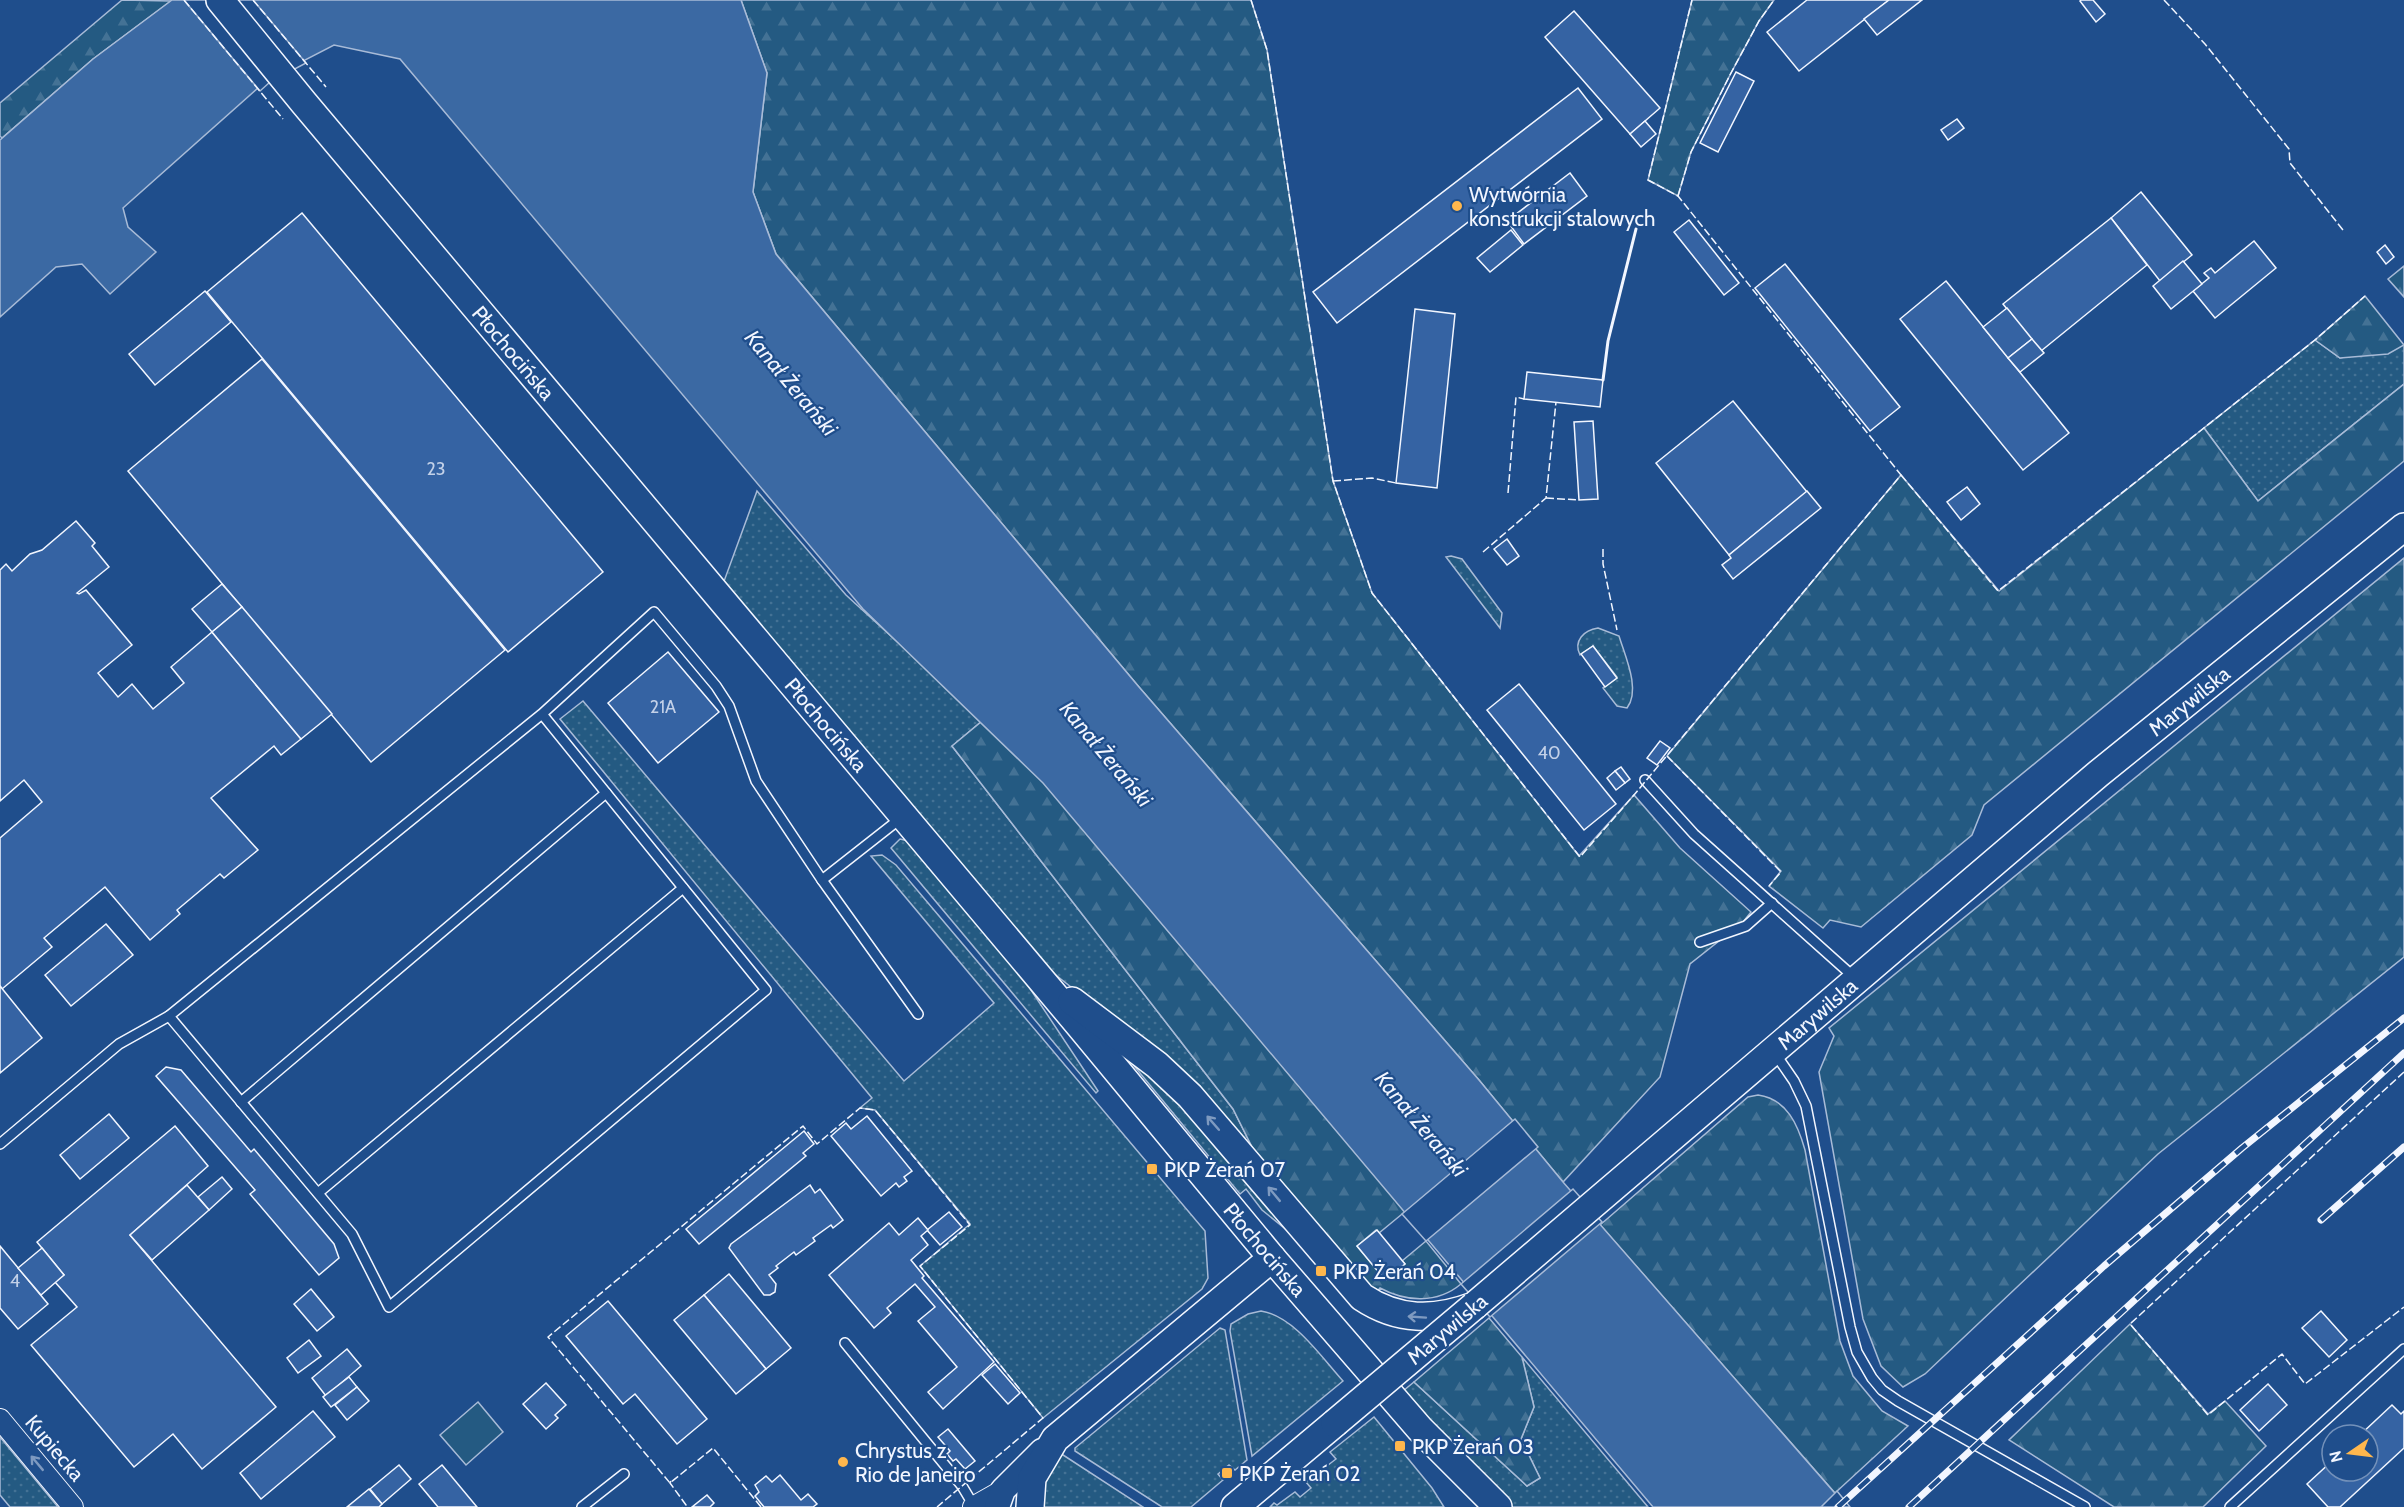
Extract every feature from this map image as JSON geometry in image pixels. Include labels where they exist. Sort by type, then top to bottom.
[{"type":"main road","name":"Płochocińska","points":[[220,0],[1272,1258],[1436,1446],[1498,1507]]},
{"type":"main road","name":"Marywilska","points":[[1235,1507],[1774,1052],[2098,774],[2404,527]]},
{"type":"main road","points":[[1035,973],[1156,1065],[1190,1096],[1351,1286],[1375,1305],[1401,1315],[1419,1318],[1449,1314],[1474,1306]]},
{"type":"main road","points":[[1030,1507],[1032,1478],[1055,1439],[1272,1258]]},
{"type":"main road","name":"Płochocińska","points":[[1436,1446],[1470,1507]]},
{"type":"street","name":"Kupiecka","points":[[0,1419],[73,1507]]},
{"type":"street","points":[[973,1507],[1000,1498],[1055,1439]]},
{"type":"lane","points":[[0,1144],[119,1044],[169,1016],[542,714],[654,612],[716,686],[729,706],[756,781],[822,880],[918,1014]]},
{"type":"lane","points":[[169,1016],[352,1234],[389,1307],[766,990],[542,714]]},
{"type":"lane","points":[[1646,780],[1694,834],[1857,979]]},
{"type":"lane","points":[[241,1102],[606,793]]},
{"type":"lane","points":[[822,880],[903,816]]},
{"type":"lane","points":[[318,1193],[683,888]]},
{"type":"lane","points":[[1700,942],[1746,926],[1772,903]]},
{"type":"lane","points":[[1774,1052],[1794,1081],[1806,1106],[1850,1327],[1863,1366],[1882,1390],[1898,1401],[2085,1507]]},
{"type":"lane","points":[[844,1343],[962,1486],[973,1507]]},
{"type":"lane","points":[[2230,1507],[2404,1349]]},
{"type":"lane","points":[[582,1507],[624,1474]]},
{"type":"green space","points":[[122,0],[171,1],[93,59],[2,138],[0,136],[0,103]]},
{"type":"green space","points":[[741,0],[1251,0],[1267,50],[1333,481],[1372,593],[1579,856],[1634,795],[1680,848],[1751,912],[1743,922],[1690,964],[1660,1077],[1563,1182],[1479,1080],[1139,687],[776,254],[753,192],[767,73]]},
{"type":"green space","points":[[1692,0],[1774,0],[1759,21],[1691,152],[1678,196],[1648,180]]},
{"type":"green space","points":[[2404,266],[2404,297],[2388,279]]},
{"type":"green space","points":[[2365,296],[2404,345],[2388,354],[2340,358],[2315,340]]},
{"type":"green space","points":[[2315,340],[2340,358],[2404,345],[2404,384],[2258,501],[2204,428]]},
{"type":"green space","points":[[2404,384],[2404,461],[1984,805],[1972,835],[1861,927],[1830,920],[1823,928],[1769,886],[1781,871],[1667,756],[1901,475],[1999,591],[2204,428],[2258,501]]},
{"type":"green space","points":[[757,491],[846,595],[983,720],[952,746],[1233,1109],[1259,1161],[1148,1048],[1052,972],[723,584]]},
{"type":"green space","points":[[1446,557],[1462,559],[1502,613],[1500,628]]},
{"type":"green space","points":[[2404,558],[2404,957],[2158,1154],[1925,1374],[1903,1387],[1881,1366],[1863,1319],[1819,1072],[1834,1036],[1829,1028]]},
{"type":"green space","points":[[1598,628],[1619,636],[1628,663],[1633,692],[1627,708],[1617,706],[1603,688],[1617,677],[1593,646],[1580,655],[1578,650],[1581,637],[1588,631]]},
{"type":"green space","points":[[583,701],[904,1081],[994,1003],[871,856],[882,855],[896,865],[1205,1231],[1208,1278],[1202,1289],[1043,1418],[920,1266],[970,1224],[875,1110],[860,1108],[872,1098],[560,719]]},
{"type":"green space","points":[[987,717],[1124,874],[1407,1210],[1379,1233],[1376,1230],[1357,1246],[1386,1280],[1405,1264],[1402,1261],[1426,1241],[1461,1284],[1432,1298],[1400,1296],[1380,1288],[1376,1293],[1259,1161],[1233,1109],[952,746]]},
{"type":"green space","points":[[900,839],[908,841],[1021,975],[1098,1091],[1096,1093],[891,848]]},
{"type":"green space","points":[[1130,1061],[1167,1085],[1299,1240],[1262,1210],[1246,1189],[1240,1194]]},
{"type":"green space","points":[[1758,1095],[1768,1097],[1784,1108],[1795,1123],[1802,1141],[1840,1341],[1853,1376],[1882,1411],[1908,1426],[1835,1493],[1600,1225],[1748,1097]]},
{"type":"green space","points":[[1261,1311],[1273,1314],[1296,1329],[1343,1381],[1252,1456],[1230,1331],[1231,1324],[1248,1314]]},
{"type":"green space","points":[[1489,1318],[1522,1357],[1534,1407],[1521,1439],[1540,1478],[1527,1486],[1414,1382]]},
{"type":"green space","points":[[2130,1324],[2208,1414],[2225,1401],[2266,1446],[2203,1507],[2114,1507],[2009,1440]]},
{"type":"green space","points":[[1220,1328],[1225,1330],[1247,1460],[1235,1470],[1229,1465],[1218,1474],[1223,1480],[1191,1507],[1162,1507],[1075,1451],[1075,1448]]},
{"type":"green space","points":[[1522,1357],[1648,1507],[1509,1507],[1403,1391],[1414,1382],[1527,1486],[1540,1478],[1521,1439],[1534,1407]]},
{"type":"green space","points":[[478,1402],[503,1432],[466,1465],[440,1435]]},
{"type":"green space","points":[[1374,1417],[1432,1488],[1444,1507],[1270,1507],[1274,1503],[1277,1505],[1295,1492],[1300,1497],[1311,1488],[1306,1482],[1336,1459],[1330,1452]]},
{"type":"green space","points":[[0,1437],[58,1507],[10,1507],[0,1495]]},
{"type":"green space","points":[[1060,1453],[1143,1507],[1040,1507],[1041,1487]]},
{"type":"water","name":"Kanał Żerański","points":[[172,0],[741,0],[767,73],[753,192],[776,254],[1139,687],[1479,1080],[1563,1182],[1847,1507],[1653,1507],[1043,783],[863,609],[400,59],[334,45],[268,79],[123,208],[128,227],[156,252],[110,294],[82,264],[56,267],[0,317],[0,140],[93,59]]},
{"type":"pier","points":[[184,0],[253,0],[306,63],[270,82],[260,91]]},
{"type":"pier","points":[[1515,1119],[1538,1147],[1426,1241],[1402,1214]]},
{"type":"pier","points":[[1573,1189],[1602,1222],[1490,1317],[1461,1284]]},
{"type":"pier","points":[[1837,1491],[1850,1507],[1821,1507]]},
{"type":"building","points":[[1807,0],[1889,0],[1799,71],[1767,32]]},
{"type":"building","points":[[1889,0],[1922,0],[1877,35],[1864,19]]},
{"type":"building","points":[[2081,0],[2093,0],[2105,14],[2096,22]]},
{"type":"building","points":[[1574,11],[1660,108],[1630,134],[1545,37]]},
{"type":"building","points":[[1736,72],[1754,81],[1718,152],[1700,143]]},
{"type":"building","name":"Wytwórnia konstrukcji stalowych","points":[[1578,88],[1602,119],[1337,323],[1313,292]]},
{"type":"building","points":[[1957,119],[1964,128],[1948,140],[1941,130]]},
{"type":"building","points":[[1645,121],[1656,134],[1641,147],[1630,134]]},
{"type":"building","points":[[1570,173],[1587,196],[1524,244],[1507,221]]},
{"type":"building","points":[[2141,192],[2192,255],[2160,281],[2111,218]]},
{"type":"building","points":[[302,213],[603,572],[508,652],[207,292]]},
{"type":"building","points":[[2111,218],[2147,265],[2041,351],[2003,304]]},
{"type":"building","points":[[1689,220],[1739,283],[1724,295],[1674,232]]},
{"type":"building","points":[[1511,230],[1523,245],[1490,272],[1477,258]]},
{"type":"building","points":[[2254,241],[2276,268],[2215,318],[2193,291],[2209,278],[2204,273],[2211,268],[2215,273]]},
{"type":"building","points":[[2385,245],[2394,257],[2386,264],[2377,252]]},
{"type":"building","points":[[2183,261],[2202,284],[2171,309],[2153,286]]},
{"type":"building","points":[[1785,264],[1900,407],[1870,431],[1755,288]]},
{"type":"building","points":[[1946,281],[2069,433],[2023,470],[1900,319]]},
{"type":"building","points":[[205,291],[231,322],[155,385],[129,354]]},
{"type":"building","points":[[2007,308],[2032,339],[2008,358],[1983,327]]},
{"type":"building","points":[[1415,309],[1455,314],[1437,488],[1396,483]]},
{"type":"building","points":[[2032,339],[2044,353],[2020,372],[2008,358]]},
{"type":"building","points":[[262,359],[505,650],[371,762],[128,471]]},
{"type":"building","points":[[1527,372],[1603,380],[1600,407],[1524,399]]},
{"type":"building","points":[[1733,401],[1807,492],[1729,555],[1656,463]]},
{"type":"building","points":[[1593,421],[1598,499],[1579,500],[1574,422]]},
{"type":"building","points":[[1967,487],[1980,504],[1961,520],[1947,502]]},
{"type":"building","points":[[1807,491],[1821,508],[1733,579],[1722,565],[1731,558],[1729,555]]},
{"type":"building","points":[[76,521],[95,543],[92,546],[109,567],[77,593],[86,590],[132,645],[98,673],[118,697],[132,684],[153,709],[184,683],[171,667],[212,632],[301,739],[281,755],[274,746],[211,798],[258,850],[224,878],[220,874],[177,910],[180,914],[150,940],[105,887],[44,938],[52,947],[2,989],[0,986],[0,838],[42,802],[24,780],[0,801],[0,570],[6,564],[12,571],[30,554],[42,550]]},
{"type":"building","points":[[1507,539],[1519,556],[1507,565],[1494,549]]},
{"type":"building","points":[[222,584],[242,607],[212,632],[192,609]]},
{"type":"building","points":[[242,607],[332,714],[301,739],[212,632]]},
{"type":"building","points":[[1593,646],[1617,678],[1605,687],[1581,654]]},
{"type":"building","points":[[668,652],[719,712],[658,763],[608,703]]},
{"type":"building","points":[[1519,684],[1616,804],[1584,830],[1487,710]]},
{"type":"building","points":[[1660,741],[1670,748],[1657,765],[1647,758]]},
{"type":"building","points":[[1621,767],[1630,779],[1625,783],[1615,771]]},
{"type":"building","points":[[1615,771],[1625,783],[1616,790],[1607,778]]},
{"type":"building","points":[[106,924],[133,955],[71,1006],[45,975]]},
{"type":"building","points":[[0,986],[42,1038],[0,1073]]},
{"type":"building","points":[[166,1067],[181,1070],[251,1152],[254,1149],[334,1244],[339,1258],[319,1275],[250,1194],[255,1190],[156,1076]]},
{"type":"building","points":[[109,1114],[129,1138],[80,1179],[60,1155]]},
{"type":"building","points":[[867,1116],[912,1171],[904,1177],[907,1181],[899,1187],[896,1183],[881,1196],[831,1136],[846,1123],[851,1129]]},
{"type":"building","points":[[175,1126],[208,1166],[130,1235],[276,1407],[202,1469],[173,1434],[134,1467],[31,1345],[77,1307],[55,1282],[64,1275],[37,1242]]},
{"type":"building","points":[[804,1131],[814,1144],[803,1153],[806,1156],[699,1244],[686,1229]]},
{"type":"building","points":[[222,1177],[232,1189],[209,1210],[198,1197]]},
{"type":"building","points":[[187,1185],[209,1210],[152,1260],[130,1235]]},
{"type":"building","points":[[810,1185],[815,1193],[820,1189],[843,1220],[833,1228],[831,1225],[813,1238],[815,1241],[796,1255],[794,1252],[776,1266],[778,1268],[769,1275],[776,1284],[775,1292],[764,1295],[729,1248],[731,1244]]},
{"type":"building","points":[[949,1212],[962,1227],[940,1245],[927,1230]]},
{"type":"building","points":[[918,1218],[928,1230],[921,1236],[928,1245],[911,1260],[924,1276],[922,1278],[994,1362],[943,1409],[928,1392],[957,1367],[918,1321],[935,1307],[915,1284],[887,1308],[891,1313],[874,1328],[829,1275],[889,1223],[899,1235]]},
{"type":"building","points":[[1377,1230],[1405,1264],[1385,1280],[1357,1246]]},
{"type":"building","points":[[0,1246],[48,1304],[18,1329],[0,1308]]},
{"type":"building","points":[[42,1248],[64,1275],[41,1295],[18,1268]]},
{"type":"building","points":[[729,1274],[791,1348],[766,1369],[704,1295]]},
{"type":"building","points":[[311,1289],[334,1317],[317,1331],[294,1304]]},
{"type":"building","points":[[704,1295],[766,1369],[736,1394],[674,1320]]},
{"type":"building","points":[[608,1301],[707,1419],[677,1444],[635,1394],[623,1404],[566,1336]]},
{"type":"building","points":[[2321,1311],[2347,1340],[2329,1357],[2302,1328]]},
{"type":"building","points":[[309,1340],[321,1356],[298,1373],[287,1358]]},
{"type":"building","points":[[347,1349],[361,1366],[326,1396],[312,1378]]},
{"type":"building","points":[[995,1364],[1020,1393],[1008,1404],[982,1375]]},
{"type":"building","points":[[349,1377],[357,1387],[331,1407],[323,1397]]},
{"type":"building","points":[[546,1383],[566,1405],[555,1415],[558,1418],[546,1429],[523,1404]]},
{"type":"building","points":[[2268,1384],[2287,1405],[2259,1431],[2240,1410]]},
{"type":"building","points":[[357,1387],[369,1401],[347,1420],[335,1405]]},
{"type":"building","points":[[2392,1405],[2401,1414],[2404,1411],[2404,1448],[2380,1470],[2380,1423],[2373,1423]]},
{"type":"building","points":[[313,1411],[335,1437],[261,1499],[240,1473]]},
{"type":"building","points":[[948,1429],[975,1461],[965,1469],[956,1459],[953,1461],[947,1454],[950,1451],[938,1437]]},
{"type":"building","points":[[399,1465],[411,1479],[382,1504],[370,1489]]},
{"type":"building","points":[[442,1465],[477,1507],[438,1507],[419,1484]]},
{"type":"building","points":[[2320,1472],[2320,1483],[2366,1483],[2340,1507],[2328,1507],[2307,1484]]},
{"type":"building","points":[[780,1475],[801,1500],[808,1494],[817,1504],[813,1507],[764,1507],[755,1496],[759,1492],[755,1485],[766,1476],[772,1482]]},
{"type":"building","points":[[369,1489],[382,1504],[379,1507],[347,1507]]},
{"type":"building","points":[[707,1495],[714,1503],[710,1507],[692,1507]]},
{"type":"railway","points":[[1838,1507],[2104,1266],[2242,1148],[2404,1018]]},
{"type":"railway","points":[[1909,1507],[2404,1053]]},
{"type":"railway","points":[[2321,1220],[2404,1147]]},
{"type":"fence","points":[[184,0],[283,119]]},
{"type":"fence","points":[[253,0],[326,87]]},
{"type":"fence","points":[[1251,0],[1267,50],[1333,481],[1372,593],[1580,857],[1901,475],[1678,196],[1648,180],[1692,0]]},
{"type":"fence","points":[[1678,196],[1691,152],[1759,21],[1774,0]]},
{"type":"fence","points":[[2164,0],[2205,44],[2289,149],[2290,163],[2343,230]]},
{"type":"fence","points":[[1901,475],[1998,591],[2315,340],[2365,296]]},
{"type":"fence","points":[[1508,493],[1516,397],[1524,399]]},
{"type":"fence","points":[[1483,552],[1546,498],[1556,402]]},
{"type":"fence","points":[[1333,481],[1372,478],[1396,483]]},
{"type":"fence","points":[[1546,498],[1579,500]]},
{"type":"fence","points":[[1603,549],[1603,564],[1617,630]]},
{"type":"fence","points":[[1667,756],[1781,872],[1769,886]]},
{"type":"fence","points":[[2404,1072],[2130,1324],[2208,1415],[2282,1354],[2305,1384],[2404,1307]]},
{"type":"fence","points":[[761,1507],[713,1448],[670,1483],[548,1337],[803,1126],[817,1144],[860,1108],[875,1110],[970,1225],[920,1266],[1043,1418],[937,1507]]},
{"type":"fence","points":[[671,1481],[670,1483],[686,1505],[683,1507]]},
{"type":"wall","points":[[1603,380],[1608,341],[1636,229]]},
{"type":"place","name":"Wytwórnia konstrukcji stalowych","points":[[1457,206]]},
{"type":"place","name":"PKP Żerań 07","points":[[1152,1169]]},
{"type":"place","name":"PKP Żerań 04","points":[[1321,1271]]},
{"type":"place","name":"PKP Żerań 03","points":[[1400,1446]]},
{"type":"place","name":"Chrystus z Rio de Janeiro","points":[[843,1462]]},
{"type":"place","name":"PKP Żerań 02","points":[[1227,1473]]}]
